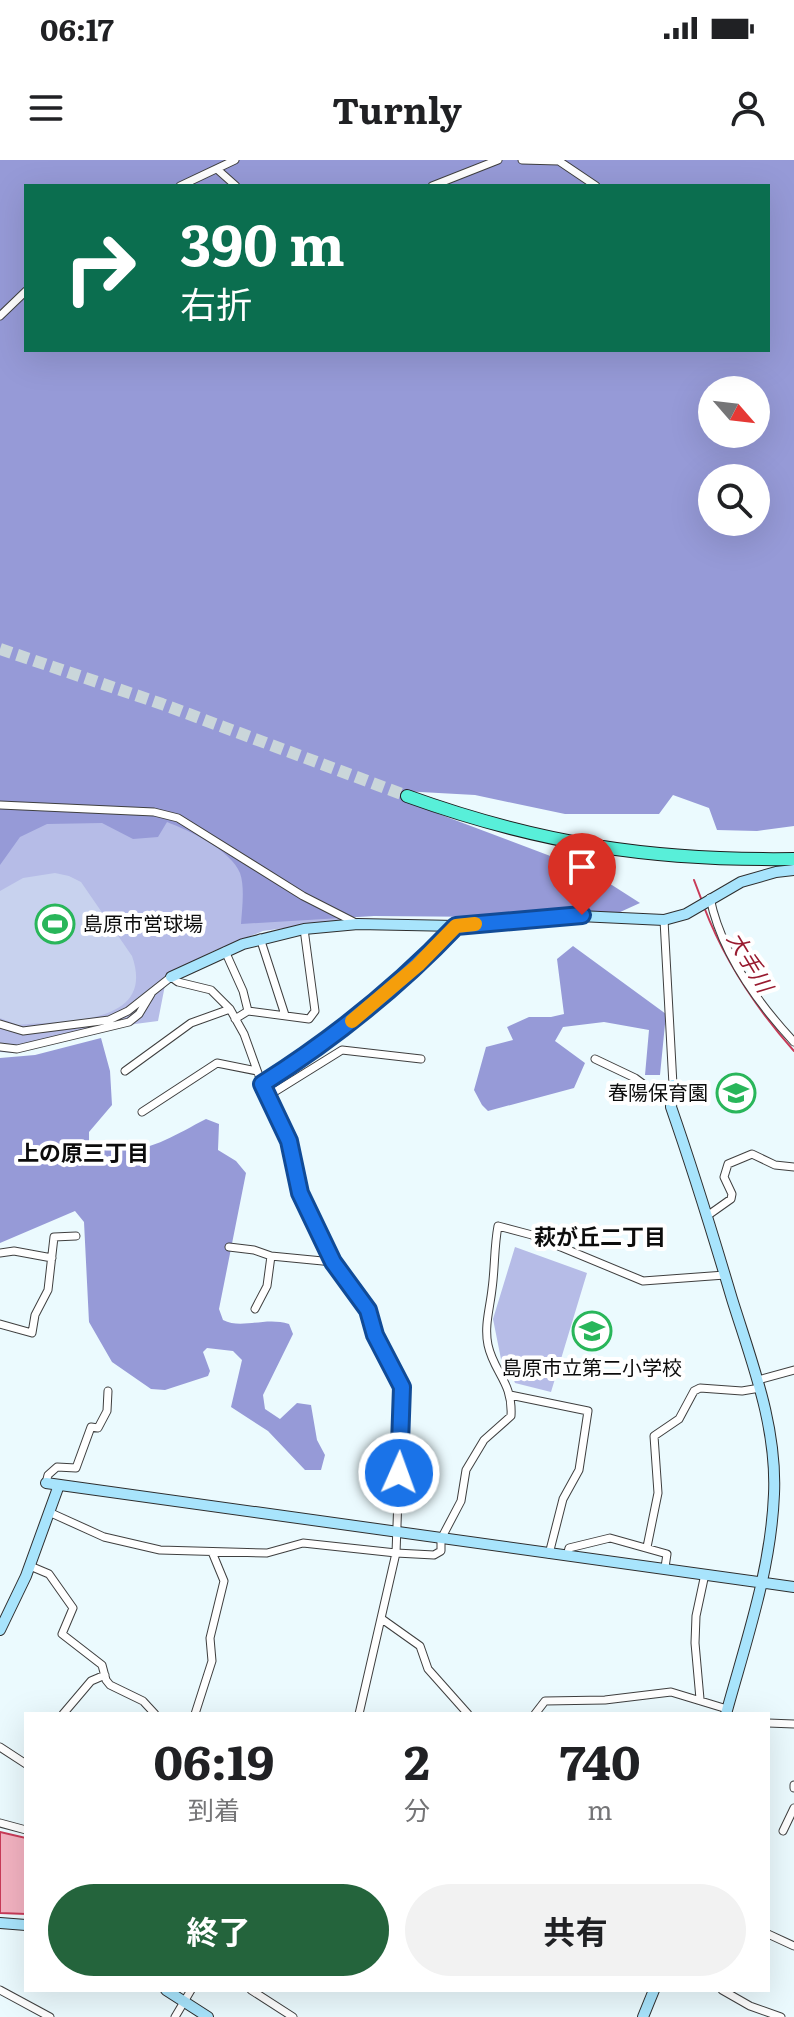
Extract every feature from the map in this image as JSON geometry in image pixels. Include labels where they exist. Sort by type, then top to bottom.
[{"type":"highway","points":[[407,796],[492,825],[597,848],[670,857],[794,859]]},
{"type":"street","points":[[185,184],[235,160]]},
{"type":"street","points":[[437,184],[498,160]]},
{"type":"street","points":[[522,160],[559,161],[593,184]]},
{"type":"street","points":[[218,170],[234,184]]},
{"type":"street","points":[[0,316],[24,293]]},
{"type":"street","points":[[0,805],[154,812],[178,818],[303,896],[358,924]]},
{"type":"street","points":[[0,1024],[23,1031],[109,1020],[128,1011],[171,977],[225,951],[260,938],[304,929],[358,924],[456,926],[558,915],[664,920],[686,914],[741,882],[794,870]]},
{"type":"street","points":[[705,902],[746,980],[794,1042]]},
{"type":"street","points":[[536,1712],[541,1704],[549,1700],[619,1699],[671,1692],[700,1699],[727,1711],[763,1583],[772,1524],[774,1483],[770,1431],[759,1384],[671,1107],[673,1085],[664,920]]},
{"type":"street","points":[[262,1084],[347,1026],[418,965],[456,926]]},
{"type":"street","points":[[235,1019],[248,1011],[309,1019],[315,1011],[304,929]]},
{"type":"street","points":[[260,938],[285,1015]]},
{"type":"street","points":[[225,951],[243,991],[248,1011]]},
{"type":"street","points":[[171,977],[178,982],[211,990],[230,1009],[244,1034],[262,1084],[289,1141],[300,1193],[333,1262],[368,1310],[375,1335],[402,1387],[396,1553],[359,1712]]},
{"type":"street","points":[[0,1047],[17,1049],[133,1021],[154,989]]},
{"type":"street","points":[[125,1071],[191,1023],[230,1009]]},
{"type":"street","points":[[268,1096],[342,1050],[421,1059]]},
{"type":"street","points":[[595,1059],[635,1078],[650,1089],[673,1085]]},
{"type":"street","points":[[142,1112],[217,1063],[257,1071]]},
{"type":"street","points":[[707,1216],[732,1197],[724,1177],[728,1164],[752,1154],[775,1165],[794,1167]]},
{"type":"street","points":[[51,1513],[104,1537],[160,1550],[267,1553],[303,1543],[434,1555],[441,1551],[441,1539],[461,1501],[466,1470],[484,1440],[511,1416],[510,1395],[502,1373],[492,1358],[486,1324],[498,1226],[532,1235],[643,1281],[725,1275]]},
{"type":"street","points":[[0,1324],[32,1333],[35,1315],[48,1290],[54,1237],[76,1236]]},
{"type":"street","points":[[229,1247],[271,1256],[333,1262]]},
{"type":"street","points":[[0,1253],[14,1251],[52,1258]]},
{"type":"street","points":[[255,1309],[267,1286],[271,1256]]},
{"type":"street","points":[[647,1547],[658,1493],[654,1436],[679,1419],[694,1391],[700,1388],[742,1391],[794,1370]]},
{"type":"street","points":[[108,1391],[107,1411],[98,1428],[91,1427],[76,1468],[57,1467],[48,1475],[46,1483],[794,1587]]},
{"type":"street","points":[[510,1395],[588,1411],[579,1470],[563,1499],[549,1554]]},
{"type":"street","points":[[0,1630],[30,1566],[59,1485]]},
{"type":"street","points":[[567,1556],[569,1548],[605,1538],[667,1554],[665,1567]]},
{"type":"street","points":[[196,1712],[212,1661],[210,1638],[224,1581],[212,1552]]},
{"type":"street","points":[[30,1566],[49,1574],[73,1608],[62,1634],[102,1665],[110,1685],[143,1701],[153,1712]]},
{"type":"street","points":[[700,1699],[696,1616],[705,1574]]},
{"type":"street","points":[[382,1619],[420,1646],[428,1669],[466,1712]]},
{"type":"street","points":[[65,1712],[91,1681],[105,1675]]},
{"type":"street","points":[[770,1723],[794,1724]]},
{"type":"street","points":[[0,1747],[24,1763]]},
{"type":"street","points":[[783,1831],[794,1808]]},
{"type":"street","points":[[0,1823],[24,1829]]},
{"type":"street","points":[[0,1923],[24,1925]]},
{"type":"street","points":[[770,1935],[794,1946]]},
{"type":"street","points":[[0,1990],[50,2017]]},
{"type":"street","points":[[169,1992],[208,2017]]},
{"type":"street","points":[[175,2017],[190,1992]]},
{"type":"street","points":[[254,1992],[293,2017]]},
{"type":"street","points":[[643,2017],[653,1992]]},
{"type":"street","points":[[726,1992],[750,2006],[781,2017]]},
{"type":"street","points":[[747,2017],[750,2006]]},
{"type":"shaded area","points":[[0,160],[794,160],[794,826],[757,831],[717,830],[709,808],[673,795],[659,814],[565,814],[475,795],[402,791],[407,802],[590,871],[640,903],[618,913],[492,917],[374,916],[241,924],[243,898],[240,873],[228,856],[186,830],[167,822],[158,837],[133,839],[102,823],[47,824],[20,837],[0,865]]},
{"type":"shaded area","points":[[0,809],[175,822],[344,920],[263,931],[211,952],[167,975],[158,1021],[16,1053],[0,1052]]},
{"type":"shaded area","name":"島原市営球場","points":[[55,873],[81,882],[132,956],[136,979],[131,996],[119,1008],[80,1020],[18,1025],[0,1018],[0,891],[23,878]]},
{"type":"shaded area","points":[[573,946],[666,1014],[660,1075],[645,1075],[649,1030],[604,1022],[563,1027],[555,1041],[585,1063],[574,1088],[488,1111],[474,1090],[486,1047],[513,1040],[507,1027],[529,1017],[564,1014],[557,959]]},
{"type":"shaded area","points":[[101,1038],[110,1071],[112,1105],[89,1132],[89,1141],[121,1150],[135,1149],[163,1141],[206,1119],[219,1124],[218,1150],[236,1161],[246,1173],[219,1309],[223,1320],[230,1323],[271,1321],[289,1324],[293,1334],[263,1395],[265,1409],[280,1419],[297,1403],[311,1405],[317,1440],[325,1455],[321,1470],[305,1470],[268,1431],[231,1407],[242,1360],[233,1351],[207,1348],[203,1352],[210,1371],[208,1376],[165,1390],[151,1389],[112,1362],[89,1322],[84,1222],[75,1211],[0,1243],[0,1058],[35,1055]]},
{"type":"shaded area","points":[[515,1247],[587,1273],[551,1392],[515,1383],[508,1365],[501,1359],[493,1319]]},
{"type":"shaded area","points":[[0,1832],[24,1838],[24,1914],[0,1913]]},
{"type":"waterway","name":"大手川","points":[[694,880],[702,901]]},
{"type":"waterway","name":"大手川","points":[[704,907],[721,947],[742,983],[794,1051]]},
{"type":"tunnel","points":[[0,649],[162,704],[407,796]]},
{"type":"slow traffic","points":[[352,1021],[418,965],[456,926],[475,924]]},
{"type":"place","name":"島原市営球場","points":[[55,924]]},
{"type":"place","name":"春陽保育園","points":[[736,1093]]},
{"type":"place","name":"島原市立第二小学校","points":[[592,1331]]},
{"type":"district","name":"上の原三丁目","points":[[83,1153]]},
{"type":"district","name":"萩が丘二丁目","points":[[600,1237]]},
{"type":"route","points":[[399,1473],[402,1387],[375,1335],[368,1310],[333,1262],[300,1193],[289,1141],[262,1084],[347,1026],[418,965],[456,926],[582,915]]}]
